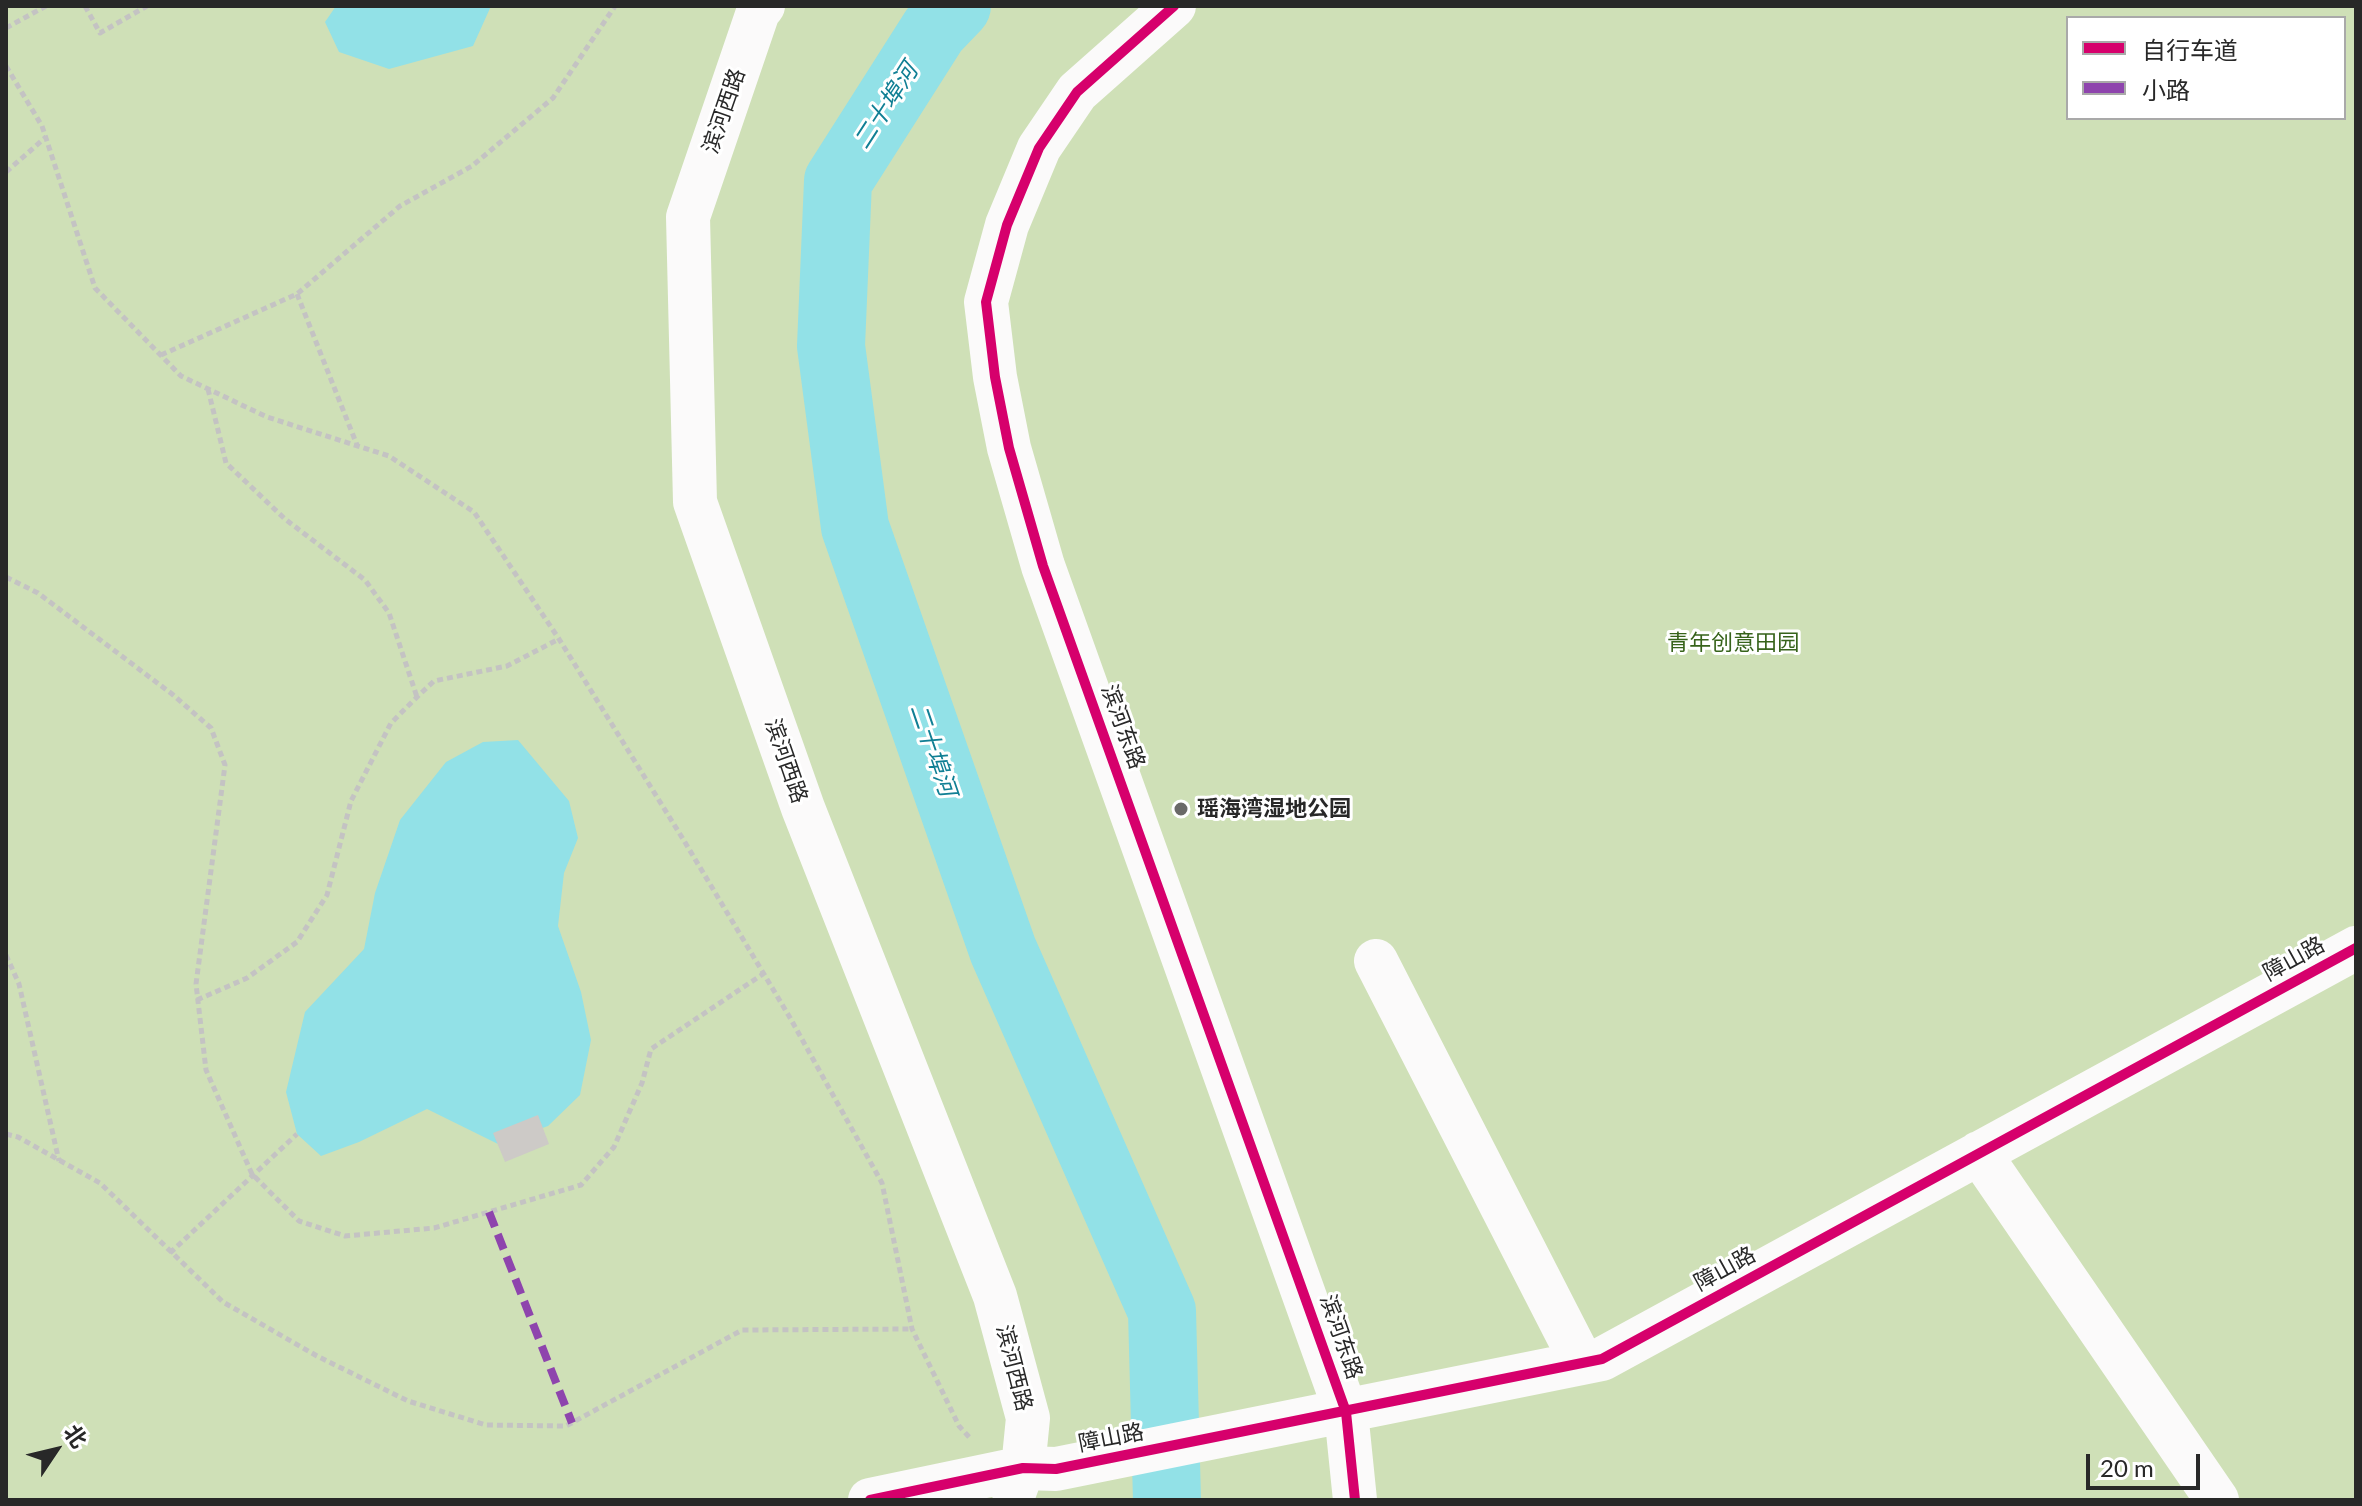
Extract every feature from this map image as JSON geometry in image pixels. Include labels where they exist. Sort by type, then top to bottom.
[{"type":"street","name":"滨河西路","points":[[763,6],[758,12],[688,217],[695,502],[803,808],[995,1296],[1028,1418],[1030,1479]]},
{"type":"street","name":"滨河东路","points":[[1174,6],[1077,92],[1039,148],[1007,225],[986,302],[995,377],[1009,448],[1043,566],[1346,1412],[1355,1500]]},
{"type":"street","name":"障山路","points":[[870,1500],[1030,1479],[1602,1359],[2356,948]]},
{"type":"street","points":[[1376,961],[1582,1363]]},
{"type":"street","points":[[1979,1153],[2217,1500]]},
{"type":"path","points":[[6,28],[46,6]]},
{"type":"path","points":[[85,6],[100,33],[147,6]]},
{"type":"path","points":[[161,355],[297,294],[400,206],[472,166],[553,98],[615,6]]},
{"type":"path","points":[[6,66],[42,126],[95,288],[181,376],[267,417],[389,456],[474,512],[559,639],[763,974],[882,1183],[912,1329],[959,1426],[996,1465],[1030,1479]]},
{"type":"path","points":[[6,172],[46,137]]},
{"type":"path","points":[[297,294],[357,446]]},
{"type":"path","points":[[208,388],[226,463],[285,519],[365,580],[389,613],[417,697]]},
{"type":"path","points":[[6,577],[38,593],[172,694],[211,728],[225,765],[196,984],[206,1070],[252,1174],[299,1221],[345,1236],[434,1228],[581,1185],[614,1147],[642,1083],[651,1049],[763,974]]},
{"type":"path","points":[[197,1000],[247,978],[297,942],[327,895],[351,801],[391,723],[417,697],[434,681],[507,666],[559,639]]},
{"type":"path","points":[[6,955],[19,984],[59,1161]]},
{"type":"path","points":[[6,1134],[18,1137],[100,1183],[223,1302],[317,1356],[408,1401],[486,1425],[566,1426],[742,1330],[912,1329]]},
{"type":"path","points":[[170,1253],[297,1134]]},
{"type":"green space","name":"瑶海湾湿地公园","points":[[6,6],[2356,6],[2356,1500],[6,1500]]},
{"type":"water","points":[[336,6],[491,6],[473,46],[389,69],[339,52],[325,22]]},
{"type":"water","points":[[518,740],[569,801],[578,838],[564,873],[558,926],[581,992],[591,1040],[580,1095],[548,1126],[498,1144],[427,1109],[359,1142],[321,1156],[297,1134],[286,1092],[305,1012],[364,949],[375,893],[400,820],[446,762],[483,742]]},
{"type":"building","points":[[538,1115],[549,1144],[505,1162],[493,1133]]},
{"type":"waterway","name":"二十埠河","points":[[957,6],[934,30],[838,181],[831,346],[855,527],[1003,950],[1162,1311],[1167,1500]]},
{"type":"marked path","points":[[489,1212],[572,1423]]},
{"type":"cycle path","points":[[1174,6],[1077,92],[1039,148],[1007,225],[986,302],[995,377],[1009,448],[1043,566],[1346,1412],[1355,1500]]},
{"type":"cycle path","points":[[870,1500],[1023,1468],[1056,1469],[1602,1359],[2356,948]]},
{"type":"place","name":"瑶海湾湿地公园","points":[[1181,809]]},
{"type":"park label","name":"青年创意田园","points":[[1733,643]]}]
